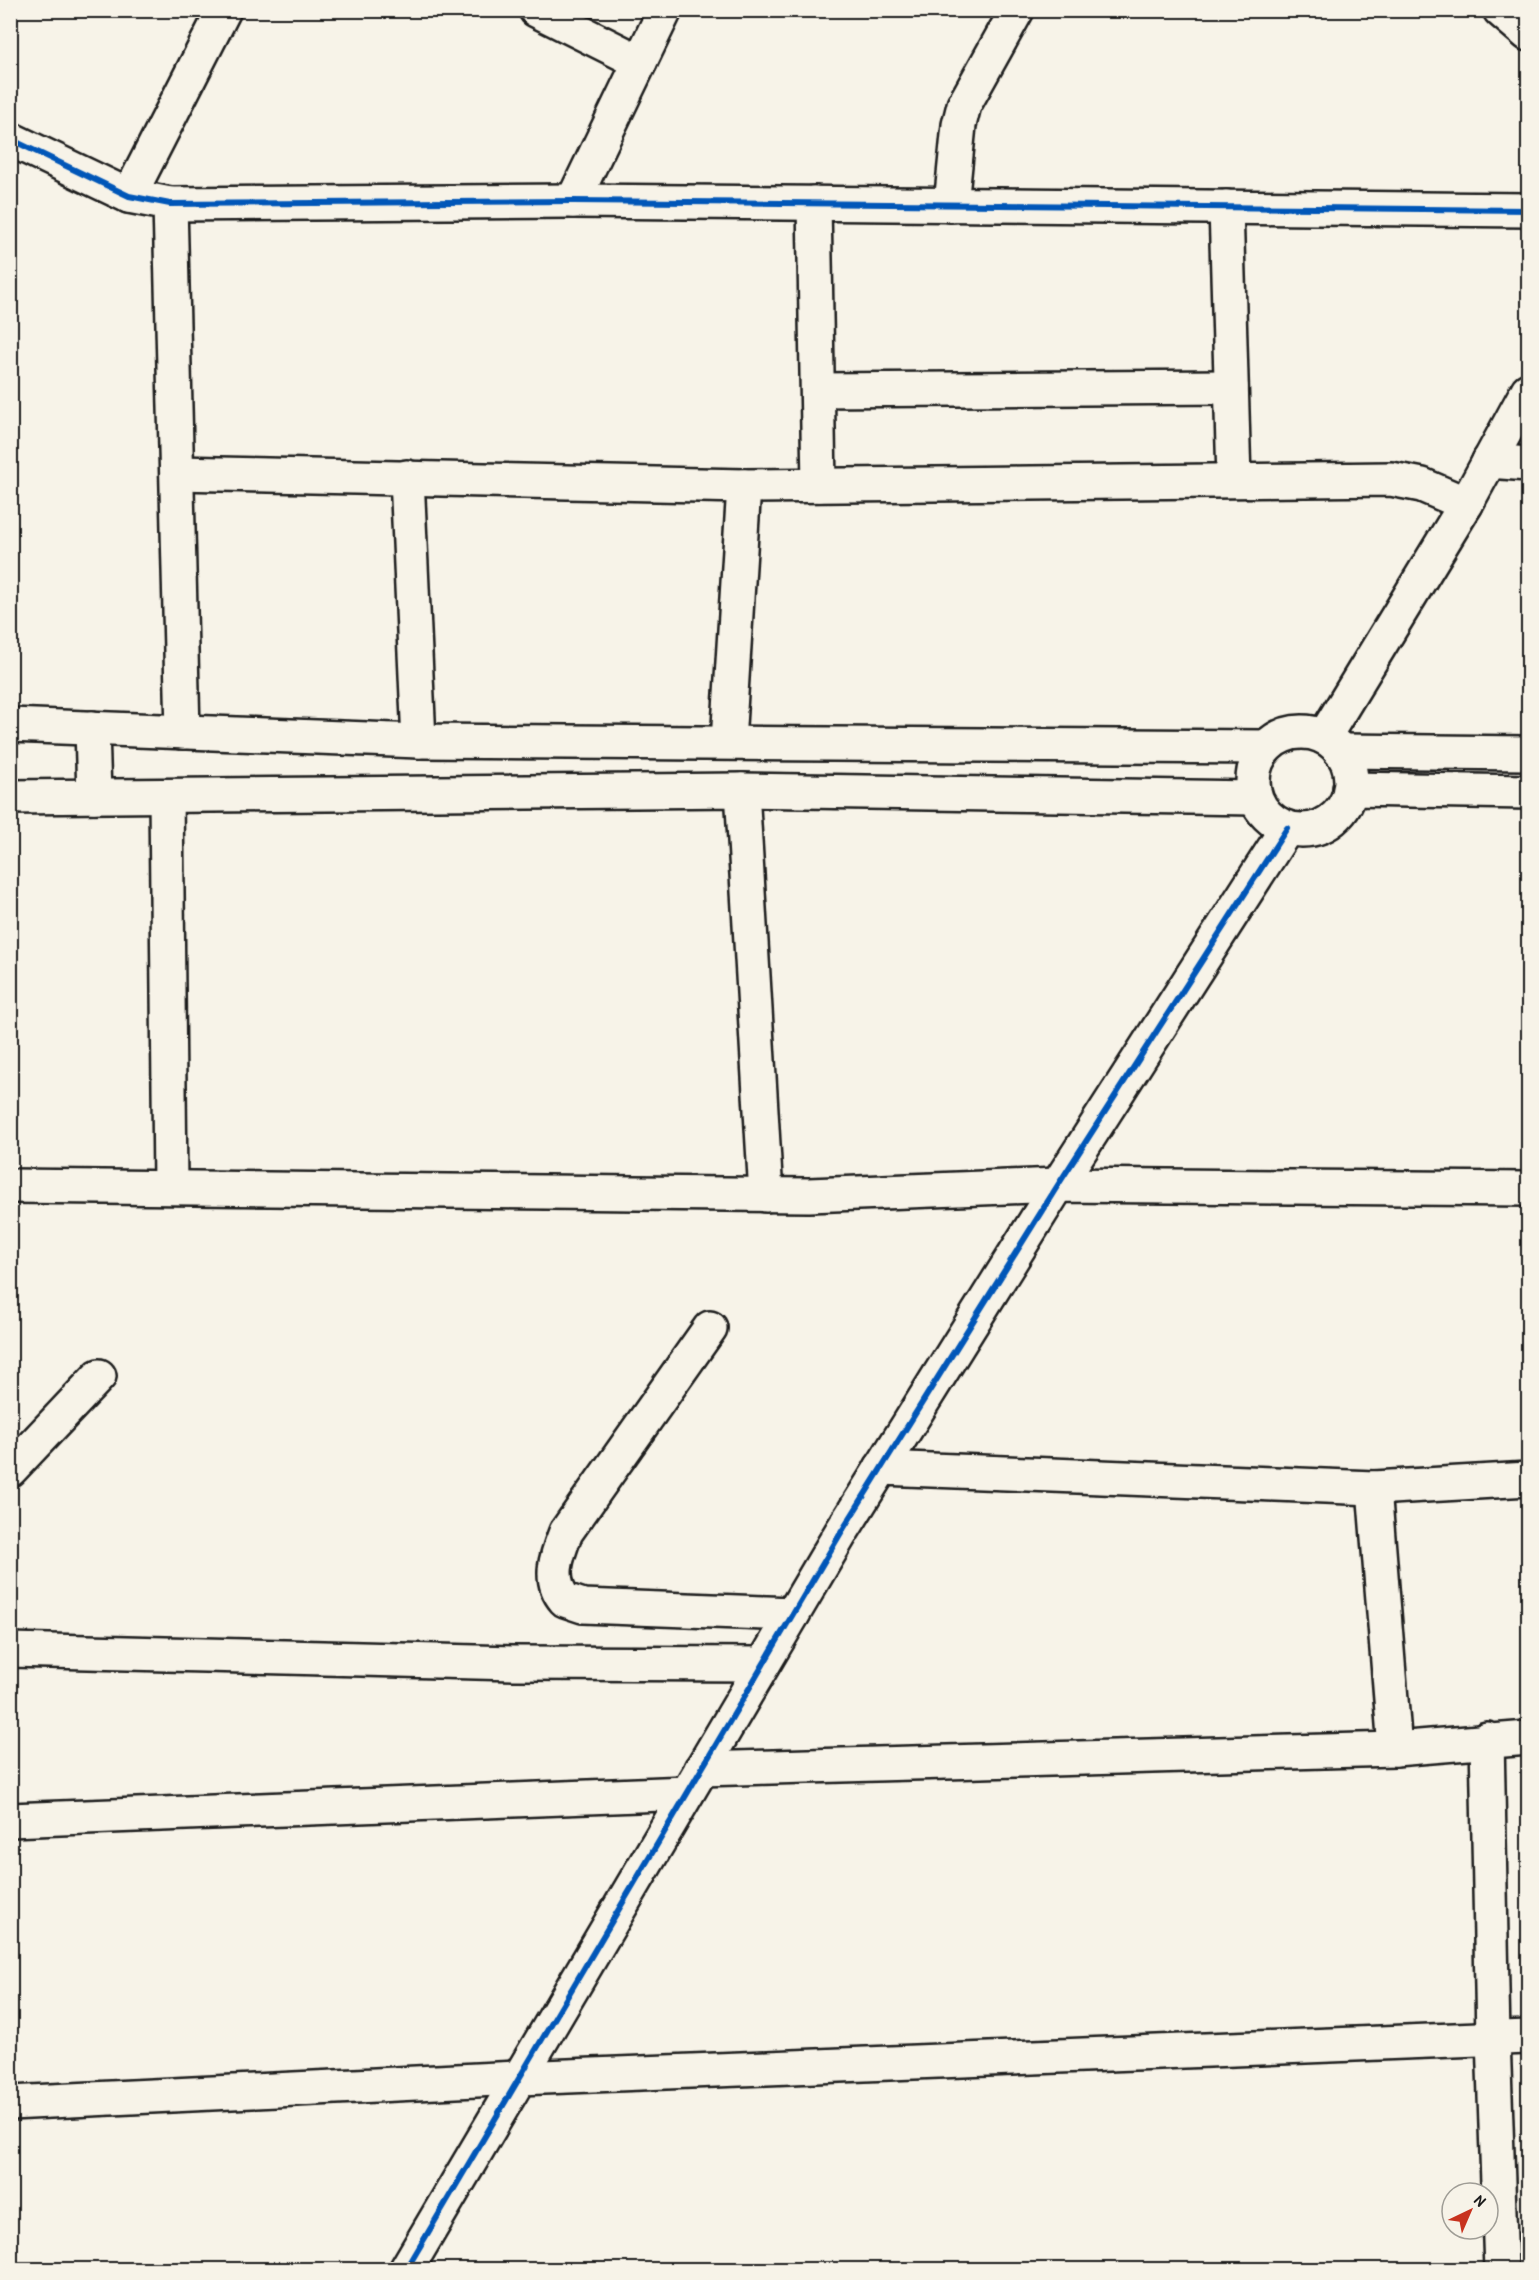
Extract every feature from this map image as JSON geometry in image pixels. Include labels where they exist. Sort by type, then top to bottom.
[{"type":"street","points":[[129,196],[224,10]]},
{"type":"street","points":[[536,10],[640,62]]},
{"type":"street","points":[[573,201],[665,10]]},
{"type":"street","points":[[951,204],[959,125],[964,105],[1017,10]]},
{"type":"street","points":[[1500,10],[1528,34]]},
{"type":"street","points":[[10,139],[129,196],[170,204],[573,201],[1528,210]]},
{"type":"street","points":[[814,203],[819,485]]},
{"type":"street","points":[[170,204],[183,732]]},
{"type":"street","points":[[1226,207],[1234,480]]},
{"type":"street","points":[[818,390],[1231,387]]},
{"type":"street","points":[[1332,744],[1528,390]]},
{"type":"street","points":[[1489,461],[1528,464]]},
{"type":"street","points":[[178,473],[744,486],[1391,479],[1422,485],[1466,504]]},
{"type":"street","points":[[407,477],[419,741]]},
{"type":"street","points":[[728,742],[744,486]]},
{"type":"street","points":[[10,725],[419,741],[1266,747]]},
{"type":"street","points":[[92,728],[94,796]]},
{"type":"street","points":[[1332,744],[1350,769],[1350,789],[1345,805],[1334,818],[1320,827],[1303,830],[1287,828],[1274,821],[1256,798],[1253,780],[1257,762],[1266,747],[1279,738],[1293,733],[1309,732],[1332,744],[1528,753]]},
{"type":"street","points":[[1350,789],[1528,792]]},
{"type":"street","points":[[10,797],[742,790],[1256,798]]},
{"type":"street","points":[[742,790],[766,1194]]},
{"type":"street","points":[[166,796],[170,1186]]},
{"type":"street","points":[[406,2270],[763,1664],[882,1468],[1058,1185],[1287,828]]},
{"type":"street","points":[[10,1186],[766,1194],[1058,1185],[1528,1189]]},
{"type":"street","points":[[710,1328],[566,1532],[556,1558],[554,1579],[565,1600],[583,1606],[793,1614]]},
{"type":"street","points":[[10,1470],[99,1376]]},
{"type":"street","points":[[882,1468],[1374,1488],[1528,1479]]},
{"type":"street","points":[[1374,1488],[1395,1749]]},
{"type":"street","points":[[10,1650],[514,1663],[763,1664]]},
{"type":"street","points":[[10,1820],[694,1781],[1395,1749],[1488,1739],[1528,1738]]},
{"type":"street","points":[[1488,1739],[1492,2038],[1502,2270]]},
{"type":"street","points":[[10,2103],[519,2078],[1528,2037]]},
{"type":"cycle path","points":[[10,139],[129,196],[170,204],[573,201],[1528,210]]},
{"type":"cycle path","points":[[406,2270],[842,1531],[1058,1185],[1287,828]]}]
